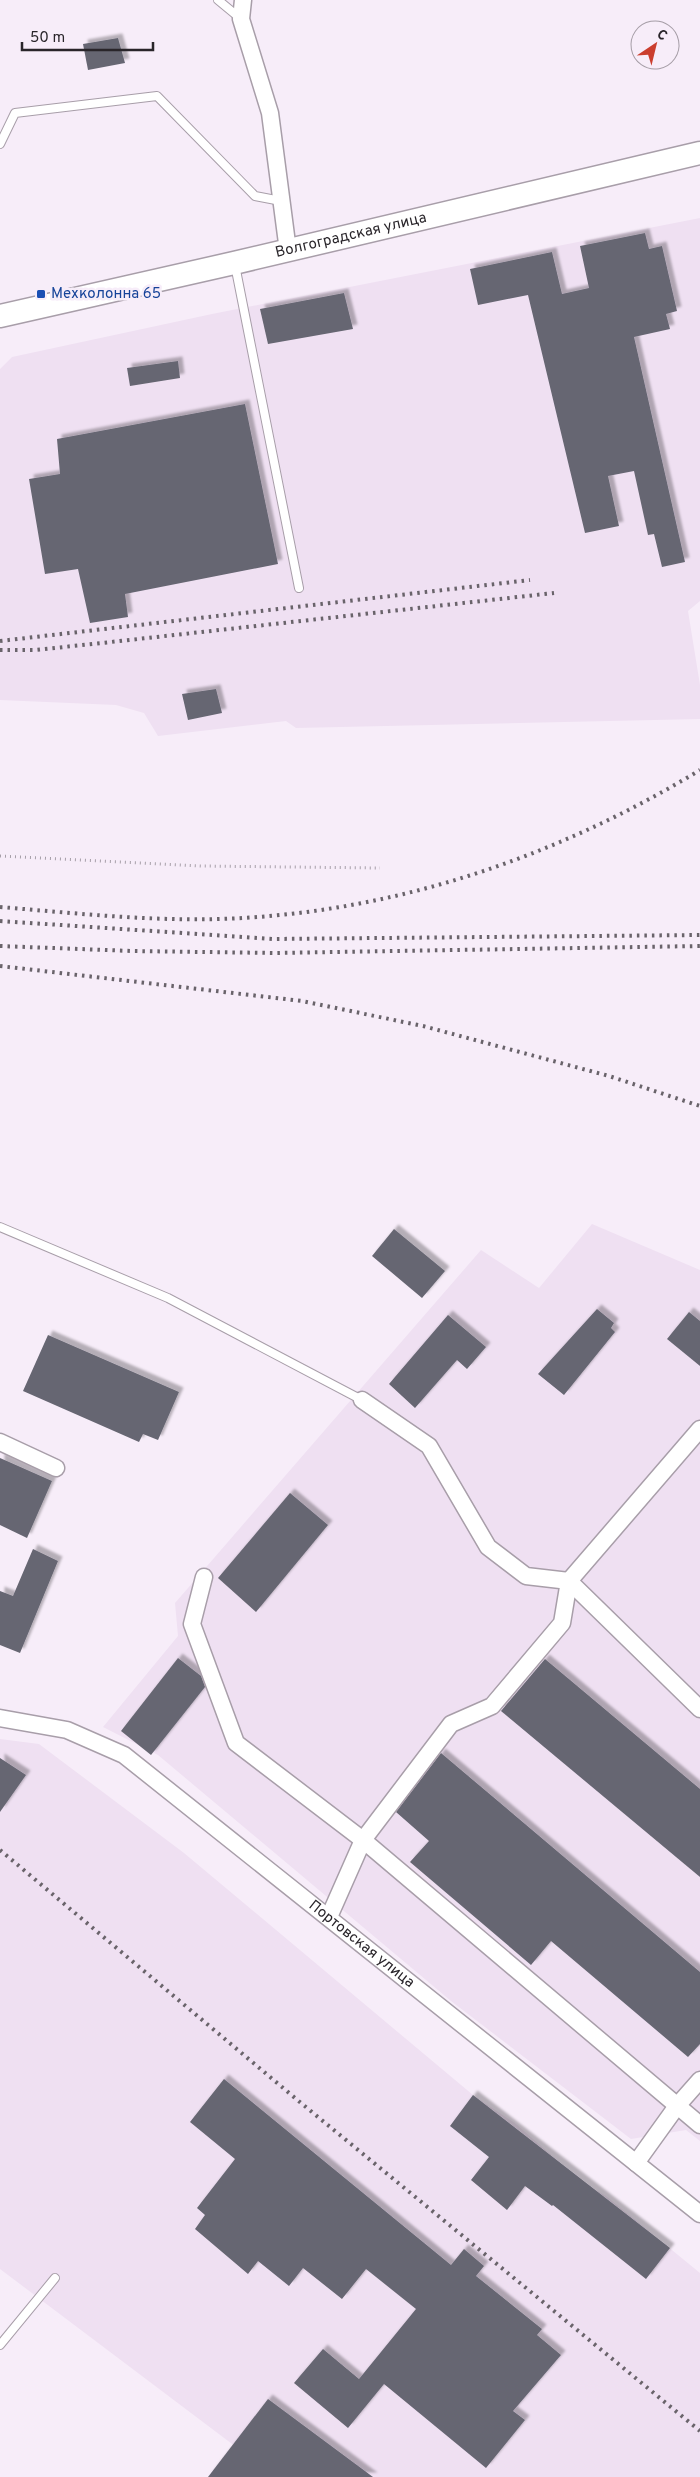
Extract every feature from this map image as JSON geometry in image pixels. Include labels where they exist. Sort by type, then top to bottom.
[{"type":"main road","name":"Волгоградская улица","points":[[0,316],[288,251],[700,153]]},
{"type":"street","points":[[243,0],[241,19],[270,113],[288,251]]},
{"type":"street","points":[[362,1400],[428,1446],[488,1547],[526,1576],[569,1581],[700,1709]]},
{"type":"street","points":[[329,1917],[363,1840],[451,1724],[492,1706],[562,1623],[569,1581],[700,1429]]},
{"type":"street","points":[[0,1442],[56,1468]]},
{"type":"street","points":[[204,1577],[192,1624],[236,1742],[363,1840],[700,2126]]},
{"type":"street","name":"Портовская улица","points":[[0,1718],[67,1730],[124,1755],[700,2214]]},
{"type":"street","points":[[636,2163],[677,2106],[700,2080]]},
{"type":"lane","points":[[218,0],[241,19]]},
{"type":"lane","points":[[0,144],[15,114],[157,96],[255,196],[281,201]]},
{"type":"lane","points":[[234,263],[299,588]]},
{"type":"lane","points":[[0,1227],[168,1298],[362,1400]]},
{"type":"lane","points":[[0,2345],[55,2278]]},
{"type":"path","points":[[0,856],[200,866],[380,868]]},
{"type":"shaded area","points":[[700,218],[700,601],[688,611],[700,685],[700,719],[296,728],[286,721],[158,736],[144,713],[116,705],[0,700],[0,369],[12,357],[212,314]]},
{"type":"shaded area","points":[[592,1224],[700,1270],[700,2141],[686,2130],[631,2139],[451,2001],[158,1755],[103,1727],[178,1636],[175,1603],[481,1250],[539,1288]]},
{"type":"shaded area","points":[[0,1739],[39,1744],[184,1853],[473,2095],[516,2124],[582,2182],[606,2196],[700,2273],[700,2477],[276,2477],[0,2269]]},
{"type":"building","points":[[118,38],[125,63],[88,70],[83,44]]},
{"type":"building","points":[[645,233],[649,249],[662,246],[677,311],[666,314],[670,329],[634,337],[685,562],[662,567],[654,534],[648,535],[634,471],[608,476],[619,526],[585,533],[528,295],[478,305],[470,269],[552,252],[562,294],[589,288],[580,246]]},
{"type":"building","points":[[344,293],[353,329],[268,344],[260,309]]},
{"type":"building","points":[[178,361],[180,378],[130,386],[127,368]]},
{"type":"building","points":[[245,404],[278,564],[125,594],[128,617],[90,623],[78,569],[45,574],[29,479],[60,474],[57,439]]},
{"type":"building","points":[[216,689],[222,713],[188,720],[182,694]]},
{"type":"building","points":[[394,1229],[445,1271],[422,1298],[372,1256]]},
{"type":"building","points":[[597,1309],[614,1323],[611,1328],[615,1332],[564,1395],[538,1374]]},
{"type":"building","points":[[689,1312],[700,1321],[700,1366],[667,1339]]},
{"type":"building","points":[[448,1315],[486,1347],[467,1369],[457,1360],[415,1408],[389,1384]]},
{"type":"building","points":[[48,1335],[179,1392],[158,1440],[143,1434],[139,1442],[23,1391]]},
{"type":"building","points":[[0,1458],[52,1481],[27,1538],[0,1525]]},
{"type":"building","points":[[290,1493],[328,1525],[256,1612],[218,1578]]},
{"type":"building","points":[[33,1549],[58,1561],[20,1653],[0,1645],[0,1591],[13,1596]]},
{"type":"building","points":[[178,1658],[201,1676],[205,1687],[151,1755],[121,1731]]},
{"type":"building","points":[[545,1659],[700,1789],[700,1877],[501,1711]]},
{"type":"building","points":[[441,1753],[700,1972],[700,2044],[688,2057],[551,1941],[531,1965],[410,1862],[429,1841],[396,1812]]},
{"type":"building","points":[[0,1758],[26,1775],[0,1812]]},
{"type":"building","points":[[224,2079],[451,2265],[464,2249],[484,2266],[476,2276],[542,2329],[537,2335],[561,2355],[513,2411],[525,2420],[486,2468],[384,2384],[348,2428],[294,2383],[323,2349],[359,2379],[416,2309],[366,2269],[342,2299],[303,2268],[289,2286],[258,2261],[248,2274],[195,2229],[205,2215],[197,2208],[235,2159],[190,2122]]},
{"type":"building","points":[[473,2095],[670,2248],[646,2279],[553,2205],[525,2186],[507,2210],[471,2180],[489,2157],[450,2126]]},
{"type":"building","points":[[268,2399],[373,2477],[208,2477]]},
{"type":"railway","points":[[0,641],[530,580]]},
{"type":"railway","points":[[0,650],[35,650],[554,593]]},
{"type":"railway","points":[[0,907],[164,919],[219,919],[283,915],[346,906],[408,893],[469,876],[529,854],[588,830],[700,770]]},
{"type":"railway","points":[[0,921],[273,939],[700,935]]},
{"type":"railway","points":[[0,946],[132,951],[275,953],[700,946]]},
{"type":"railway","points":[[0,966],[302,1001],[423,1026],[609,1076],[700,1106]]},
{"type":"railway","points":[[0,1850],[301,2103],[700,2431]]},
{"type":"place","name":"Мехколонна 65","points":[[41,294]]}]
